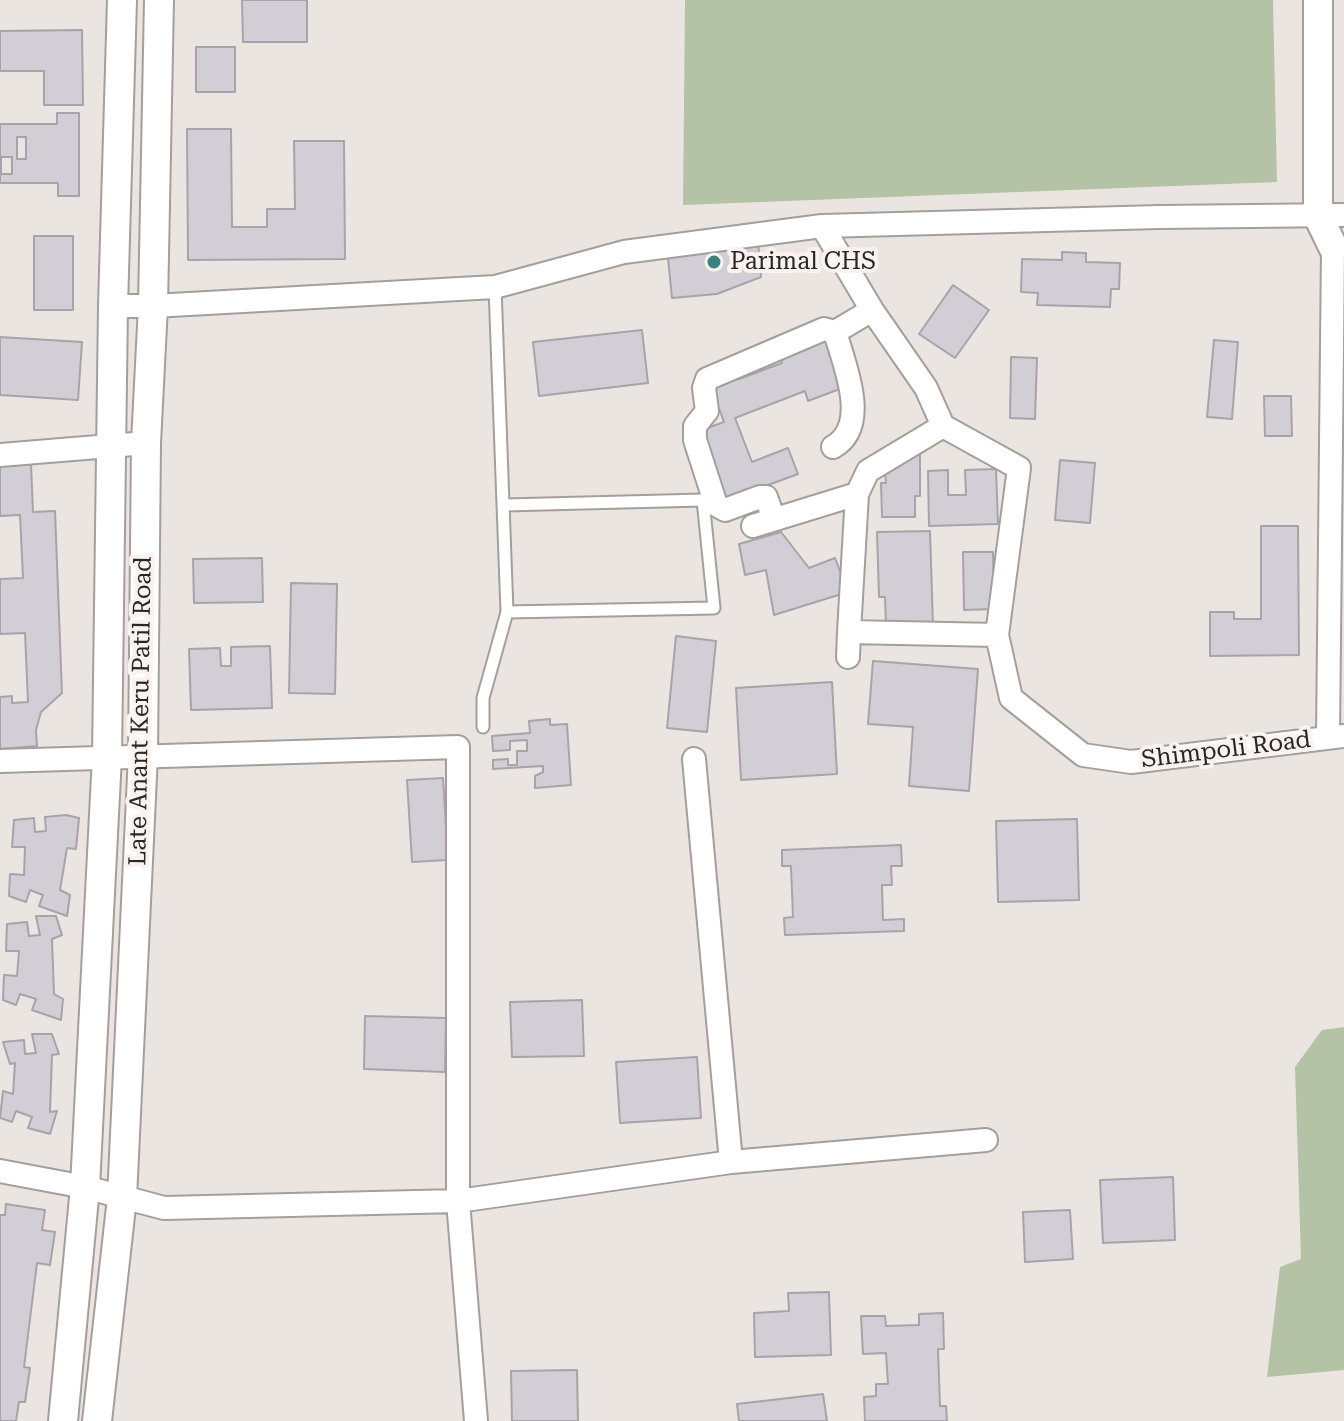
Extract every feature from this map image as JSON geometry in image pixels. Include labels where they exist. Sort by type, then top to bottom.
[{"type":"street","name":"Late Anant Keru Patil Road","points":[[63,1421],[85,1187],[107,756],[113,306],[122,0]]},
{"type":"street","name":"Late Anant Keru Patil Road","points":[[97,1421],[122,1198],[143,755],[146,443],[153,306],[159,0]]},
{"type":"street","points":[[1318,0],[1335,217],[1336,737]]},
{"type":"street","points":[[113,306],[495,287],[624,252],[822,226],[1335,217]]},
{"type":"street","points":[[822,226],[872,310],[926,388],[943,426],[868,471],[857,494],[848,657]]},
{"type":"street","points":[[857,494],[763,522],[766,497],[725,510],[716,505],[695,440],[695,426],[707,411],[704,388],[707,379],[824,329],[835,332],[872,310]]},
{"type":"street","points":[[833,447],[843,442],[851,425],[853,405],[835,332]]},
{"type":"street","name":"Shimpoli Road","points":[[943,426],[1019,468],[997,635],[1011,698],[1083,755],[1131,762],[1336,737]]},
{"type":"street","points":[[0,455],[146,443]]},
{"type":"street","points":[[849,632],[997,635]]},
{"type":"street","points":[[0,761],[458,747],[458,1201],[476,1421]]},
{"type":"street","points":[[694,759],[731,1162]]},
{"type":"street","points":[[0,1171],[85,1187],[164,1208],[458,1201],[731,1162],[986,1140]]},
{"type":"lane","points":[[483,727],[483,698],[507,612],[495,287]]},
{"type":"lane","points":[[505,505],[703,500],[714,608],[507,612]]},
{"type":"green space","points":[[685,0],[1273,0],[1277,182],[683,205]]},
{"type":"green space","points":[[1344,1027],[1344,1370],[1267,1377],[1280,1267],[1301,1259],[1295,1067],[1322,1030]]},
{"type":"building","points":[[242,0],[307,0],[307,42],[243,42]]},
{"type":"building","points":[[82,30],[83,105],[44,105],[44,71],[0,71],[0,31]]},
{"type":"building","points":[[196,47],[235,47],[235,92],[196,92]]},
{"type":"building","points":[[57,113],[79,113],[79,196],[58,196],[58,183],[0,183],[0,124],[57,124]],"holes":[[[17,137],[26,137],[26,159],[17,159]],[[1,157],[12,157],[12,174],[1,174]]]},
{"type":"building","points":[[187,129],[231,129],[232,227],[267,227],[267,209],[295,209],[294,141],[344,141],[345,259],[188,260]]},
{"type":"building","points":[[34,236],[73,236],[73,310],[34,310]]},
{"type":"building","name":"Parimal CHS","points":[[758,240],[761,277],[717,294],[672,298],[667,248]]},
{"type":"building","points":[[1062,252],[1086,253],[1086,262],[1120,263],[1119,289],[1111,289],[1110,307],[1037,305],[1038,293],[1021,292],[1022,259],[1062,260]]},
{"type":"building","points":[[953,285],[989,310],[955,358],[919,334]]},
{"type":"building","points":[[642,330],[648,383],[539,396],[533,342]]},
{"type":"building","points":[[824,334],[845,387],[808,401],[805,391],[735,418],[752,462],[788,448],[798,474],[722,502],[702,430],[724,422],[710,384],[737,373],[739,379],[782,363],[778,351]]},
{"type":"building","points":[[0,337],[82,342],[78,400],[0,395]]},
{"type":"building","points":[[1214,340],[1238,342],[1232,419],[1207,417]]},
{"type":"building","points":[[1011,357],[1037,358],[1035,419],[1010,418]]},
{"type":"building","points":[[1264,396],[1291,396],[1292,436],[1265,436]]},
{"type":"building","points":[[903,454],[920,454],[920,496],[915,496],[915,517],[882,517],[881,483],[886,483],[885,473],[889,473],[889,465]]},
{"type":"building","points":[[1060,460],[1095,463],[1090,523],[1055,520]]},
{"type":"building","points":[[31,464],[33,512],[55,511],[62,693],[41,712],[36,730],[37,746],[0,749],[0,697],[12,696],[12,703],[28,702],[25,633],[0,634],[0,579],[23,578],[20,515],[0,516],[0,465]]},
{"type":"building","points":[[996,469],[998,524],[929,526],[928,471],[948,470],[948,495],[966,495],[965,470]]},
{"type":"building","points":[[1261,526],[1298,526],[1299,655],[1210,656],[1210,612],[1234,612],[1234,619],[1261,619]]},
{"type":"building","points":[[930,531],[933,625],[886,626],[885,597],[879,597],[877,532]]},
{"type":"building","points":[[781,532],[809,568],[835,558],[848,592],[774,615],[766,570],[745,575],[739,544]]},
{"type":"building","points":[[963,552],[993,552],[994,609],[964,610]]},
{"type":"building","points":[[262,558],[263,602],[194,603],[193,559]]},
{"type":"building","points":[[291,583],[337,584],[335,694],[289,693]]},
{"type":"building","points":[[676,636],[716,641],[707,732],[667,728]]},
{"type":"building","points":[[270,646],[272,708],[191,710],[189,649],[220,648],[221,666],[231,666],[231,647]]},
{"type":"building","points":[[873,661],[978,669],[969,791],[909,786],[913,727],[868,724]]},
{"type":"building","points":[[832,682],[837,774],[741,780],[736,688]]},
{"type":"building","points":[[550,719],[550,725],[567,724],[571,785],[535,788],[535,776],[543,772],[543,766],[493,769],[493,760],[508,759],[508,765],[517,765],[517,751],[527,751],[527,740],[510,741],[510,750],[493,751],[492,736],[530,733],[529,721]]},
{"type":"building","points":[[443,778],[448,860],[412,862],[407,780]]},
{"type":"building","points":[[66,815],[79,818],[76,849],[67,848],[60,890],[70,895],[67,916],[39,906],[43,895],[30,890],[26,902],[9,896],[10,874],[24,875],[25,847],[12,847],[14,820],[34,818],[35,832],[46,831],[45,817]]},
{"type":"building","points":[[1077,819],[1079,900],[998,902],[996,821]]},
{"type":"building","points":[[901,845],[902,866],[891,866],[892,885],[882,885],[883,920],[904,919],[904,931],[785,935],[784,918],[793,917],[791,866],[782,866],[782,850]]},
{"type":"building","points":[[36,916],[56,916],[62,935],[52,939],[54,994],[63,999],[61,1020],[32,1010],[36,999],[20,994],[16,1005],[3,1000],[4,975],[17,976],[19,951],[6,951],[7,924],[27,922],[29,936],[40,935]]},
{"type":"building","points":[[582,1000],[584,1056],[512,1057],[510,1002]]},
{"type":"building","points":[[365,1016],[446,1018],[445,1072],[364,1069]]},
{"type":"building","points":[[32,1034],[52,1034],[59,1054],[52,1055],[50,1112],[57,1111],[50,1134],[28,1128],[32,1117],[16,1111],[12,1122],[0,1118],[3,1091],[13,1094],[15,1063],[10,1064],[3,1042],[24,1040],[25,1054],[36,1053]]},
{"type":"building","points":[[697,1057],[701,1118],[620,1123],[616,1062]]},
{"type":"building","points":[[1173,1177],[1175,1240],[1103,1243],[1100,1180]]},
{"type":"building","points":[[6,1204],[45,1210],[42,1230],[55,1232],[50,1265],[37,1263],[24,1367],[30,1368],[25,1402],[19,1402],[16,1421],[0,1421],[0,1215],[5,1215]]},
{"type":"building","points":[[1070,1210],[1073,1259],[1025,1262],[1023,1212]]},
{"type":"building","points":[[829,1292],[831,1355],[755,1357],[754,1313],[789,1311],[788,1293]]},
{"type":"building","points":[[943,1313],[944,1349],[938,1349],[940,1406],[946,1406],[947,1421],[865,1421],[864,1397],[876,1396],[876,1384],[888,1384],[886,1353],[863,1354],[861,1316],[885,1316],[886,1326],[919,1325],[919,1314]]},
{"type":"building","points":[[577,1370],[578,1421],[512,1421],[511,1371]]},
{"type":"building","points":[[823,1394],[827,1421],[739,1421],[737,1404]]},
{"type":"place","name":"Parimal CHS","points":[[714,262]]}]
